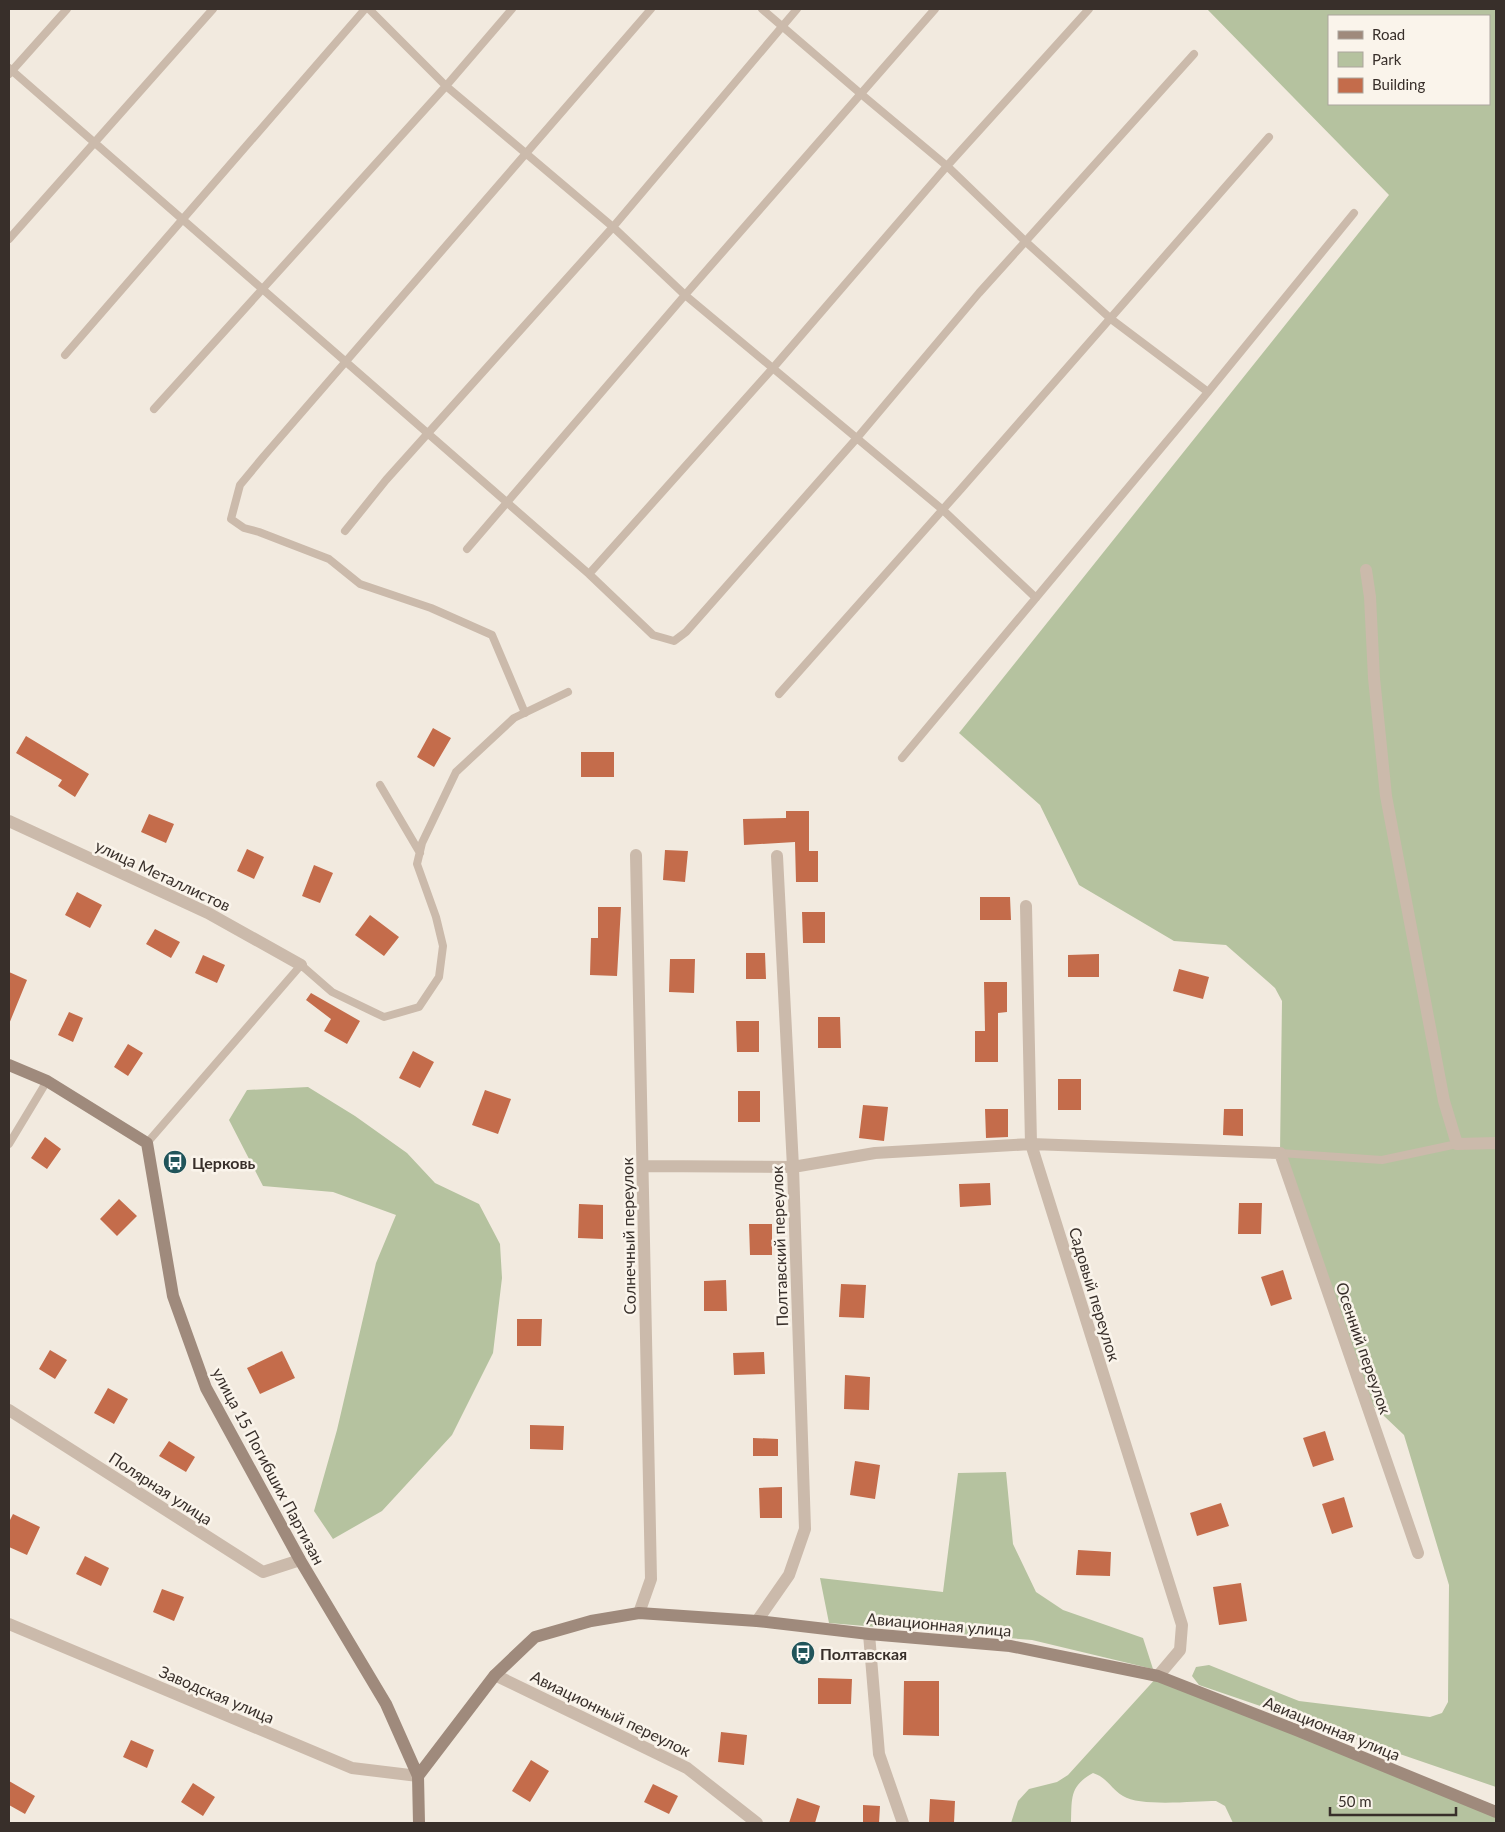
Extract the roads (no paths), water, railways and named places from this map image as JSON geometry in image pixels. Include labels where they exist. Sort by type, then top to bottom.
[{"type":"street","points":[[1366,570],[1370,597],[1374,678],[1386,796],[1444,1101],[1457,1144],[1496,1143]]},
{"type":"street","name":"улица Металлистов","points":[[9,821],[208,913],[301,965]]},
{"type":"street","name":"Солнечный переулок","points":[[636,855],[651,1579],[639,1613]]},
{"type":"street","name":"Полтавский переулок","points":[[756,1622],[789,1575],[805,1529],[793,1167],[777,856]]},
{"type":"street","name":"Садовый переулок","points":[[1026,906],[1031,1144],[1182,1625],[1180,1650],[1158,1676]]},
{"type":"street","points":[[9,1065],[46,1081],[147,1143]]},
{"type":"street","name":"улица 15 Погибших Партизан","points":[[147,1143],[173,1296],[206,1388],[300,1560],[386,1704],[418,1776],[419,1823]]},
{"type":"street","points":[[643,1166],[793,1167],[875,1153],[1031,1144],[1280,1154]]},
{"type":"street","name":"Осенний переулок","points":[[1280,1154],[1418,1553]]},
{"type":"street","name":"Полярная улица","points":[[9,1410],[263,1572],[300,1560]]},
{"type":"street","name":"Авиационная улица","points":[[418,1776],[495,1675],[535,1637],[590,1621],[639,1613],[1010,1646],[1158,1676],[1496,1812]]},
{"type":"street","name":"Заводская улица","points":[[9,1624],[352,1768],[418,1776]]},
{"type":"street","points":[[869,1634],[879,1754],[903,1823]]},
{"type":"street","name":"Авиационный переулок","points":[[495,1675],[687,1768],[757,1823]]},
{"type":"lane","points":[[67,9],[10,71],[507,502],[589,574],[653,635],[674,641],[686,632],[857,438],[979,293],[1194,54]]},
{"type":"lane","points":[[9,239],[212,9]]},
{"type":"lane","points":[[65,355],[367,9],[446,86],[613,227],[685,295],[943,510],[1036,598]]},
{"type":"lane","points":[[154,409],[446,86],[512,9]]},
{"type":"lane","points":[[525,713],[492,635],[431,608],[360,584],[328,559],[244,528],[232,519],[240,485],[651,9]]},
{"type":"lane","points":[[762,9],[947,166],[1026,242],[1111,319],[1208,392]]},
{"type":"lane","points":[[345,531],[386,480],[613,227],[797,9]]},
{"type":"lane","points":[[467,549],[685,295],[936,9]]},
{"type":"lane","points":[[589,574],[773,368],[947,166],[1089,9]]},
{"type":"lane","points":[[779,694],[943,510],[1269,137]]},
{"type":"lane","points":[[902,758],[1208,392],[1354,213]]},
{"type":"lane","points":[[147,1143],[301,965],[332,992],[384,1017],[419,1007],[439,977],[443,946],[436,917],[417,864],[422,844],[456,772],[514,718],[568,692]]},
{"type":"lane","points":[[380,784],[420,853]]},
{"type":"lane","points":[[9,1144],[46,1081]]},
{"type":"lane","points":[[1280,1154],[1382,1160],[1457,1144]]},
{"type":"place","name":"Церковь","points":[[175,1162]]},
{"type":"place","name":"Полтавская","points":[[803,1653]]}]
